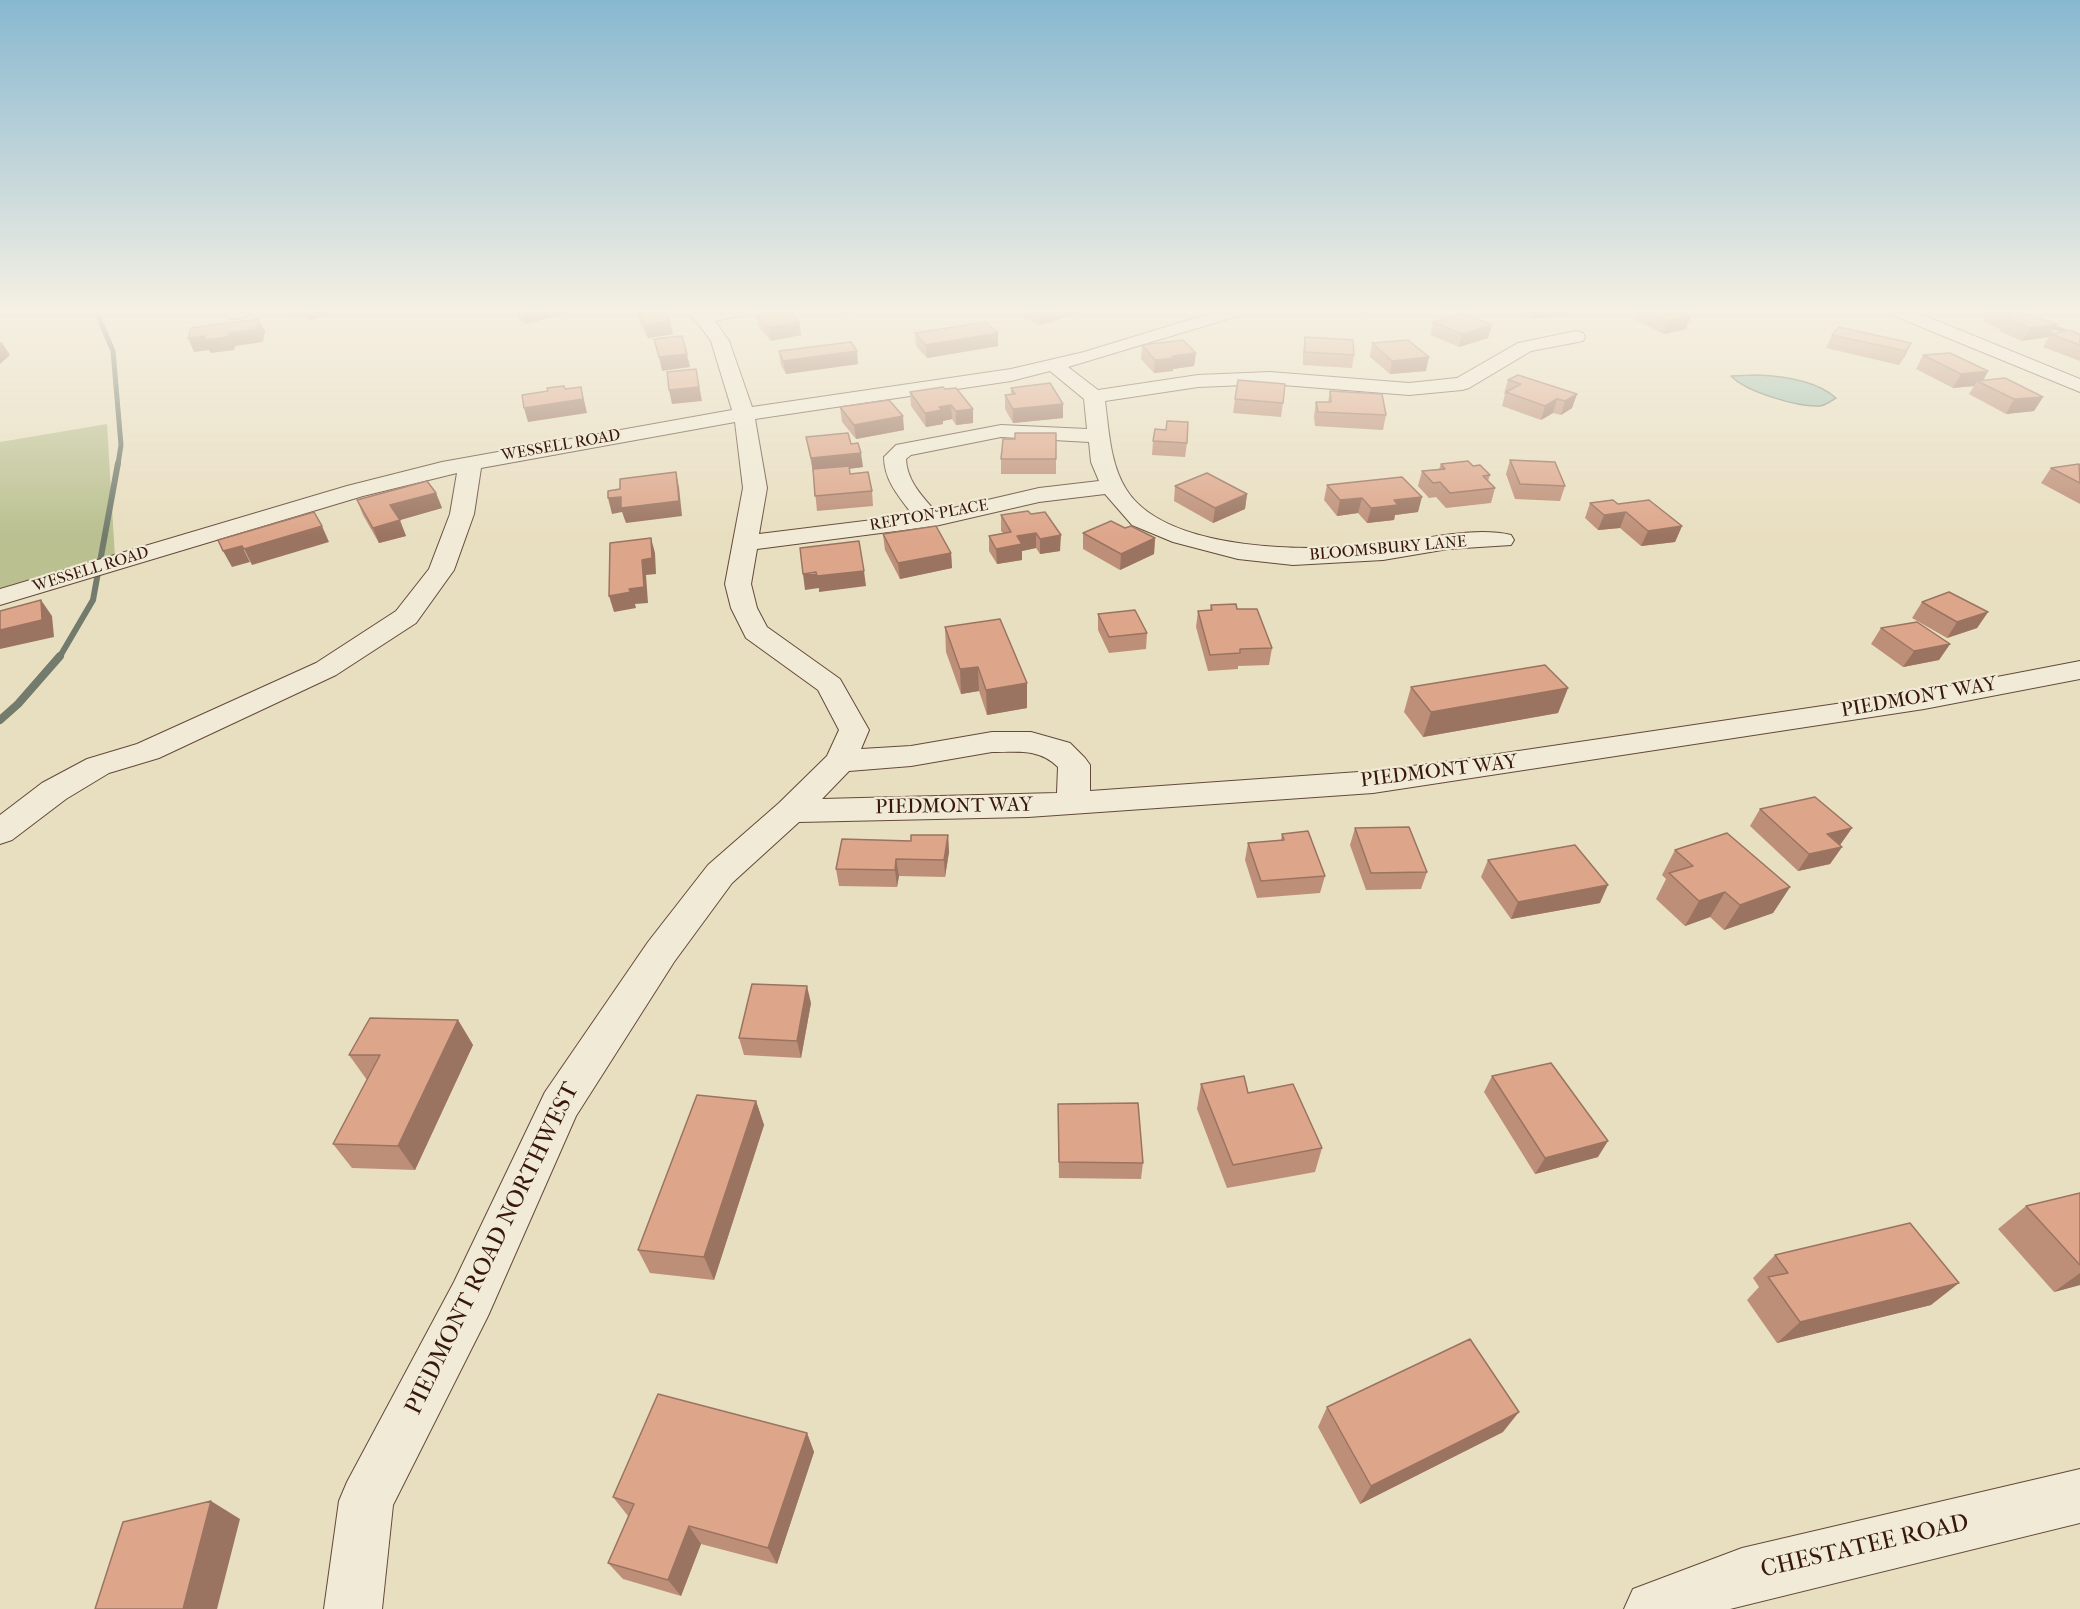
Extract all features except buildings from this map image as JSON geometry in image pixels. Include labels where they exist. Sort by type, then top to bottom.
[{"type":"street","points":[[735,386],[744,414],[755,488],[738,584],[744,608],[756,632],[830,685],[854,730],[840,761],[911,756],[992,741],[1031,742],[1059,750],[1074,765],[1073,803]]},
{"type":"street","name":"WESSELL ROAD","points":[[0,597],[355,491],[470,463],[744,414],[935,386]]},
{"type":"street","points":[[1080,386],[1094,397],[1165,386]]},
{"type":"street","points":[[1364,386],[1409,390],[1444,386]]},
{"type":"street","name":"BLOOMSBURY LANE","points":[[1094,397],[1102,462],[1116,493],[1141,520],[1182,537],[1238,551],[1293,557],[1383,552],[1448,542],[1502,540]]},
{"type":"street","points":[[929,519],[901,482],[894,468],[895,457],[904,450],[1000,431],[1099,436]]},
{"type":"street","points":[[0,832],[54,791],[98,766],[148,752],[326,669],[406,617],[441,570],[462,514],[470,463]]},
{"type":"street","name":"REPTON PLACE","points":[[745,543],[929,519],[1039,495],[1113,486]]},
{"type":"street","name":"PIEDMONT WAY","points":[[791,811],[1028,806],[1373,782],[1924,700],[2080,670]]},
{"type":"street","name":"PIEDMONT ROAD NORTHWEST","points":[[353,1609],[366,1501],[471,1299],[560,1105],[661,952],[720,874],[791,811],[840,761]]},
{"type":"street","name":"CHESTATEE ROAD","points":[[1653,1609],[1742,1576],[2080,1496]]},
{"type":"shaded area","points":[[1745,386],[1817,386],[1836,398],[1821,406],[1810,406]]},
{"type":"shaded area","points":[[107,424],[115,558],[0,593],[0,442]]},
{"type":"waterway","points":[[116,386],[121,445],[118,464]]},
{"type":"waterway","points":[[59,658],[93,600],[118,463]]},
{"type":"waterway","points":[[0,720],[18,704],[60,656]]}]
